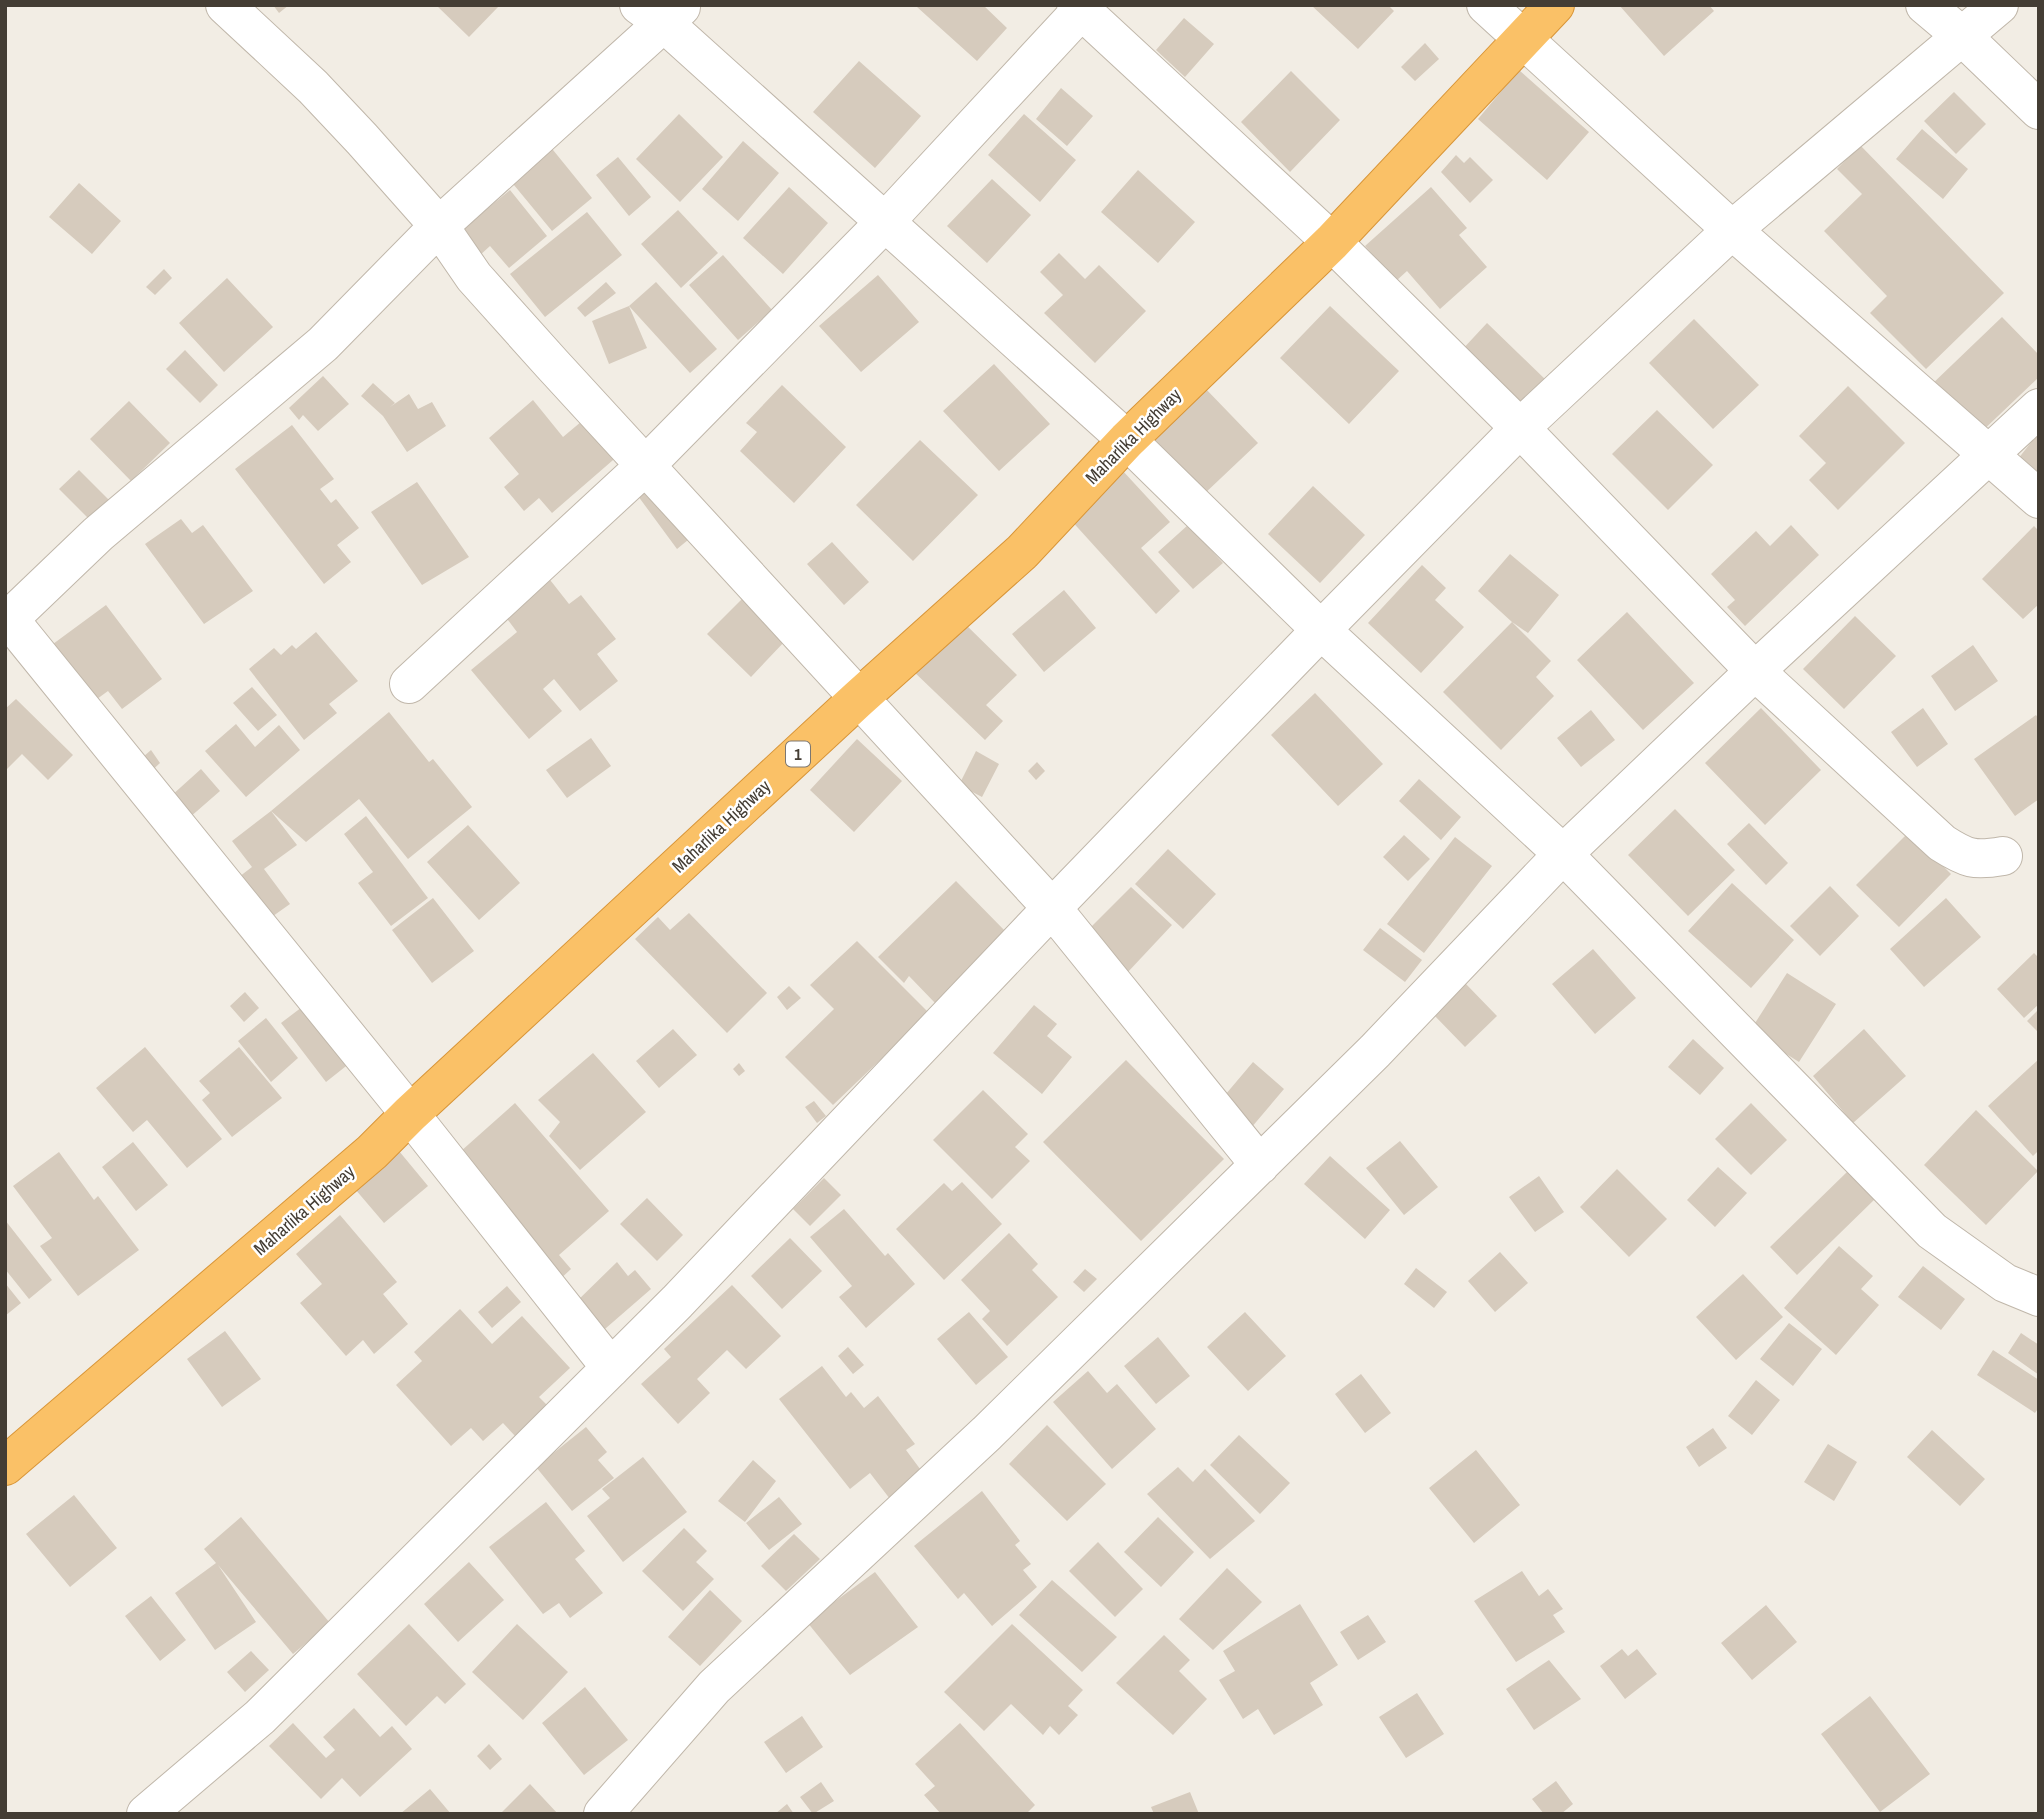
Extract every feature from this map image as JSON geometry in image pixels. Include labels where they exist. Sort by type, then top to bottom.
[{"type":"highway","name":"Maharlika Highway","points":[[5,1466],[372,1152],[858,699],[1021,552],[1127,440],[1332,242],[1555,5]]},
{"type":"street","points":[[225,5],[313,87],[439,226],[474,277],[1052,908],[1260,1165]]},
{"type":"street","points":[[1486,5],[1732,230],[2039,499]]},
{"type":"street","points":[[1926,5],[2039,110]]},
{"type":"street","points":[[146,1814],[260,1717],[611,1368],[794,1181],[1052,908],[1520,428],[1732,230],[1999,5]]},
{"type":"street","points":[[409,684],[645,466],[884,223],[1081,7],[1332,242],[1520,428],[1755,671],[1942,843],[1960,855],[1977,860],[2003,856]]},
{"type":"street","points":[[611,1368],[410,1114],[7,621],[98,534],[323,344],[439,226],[662,11],[884,223],[1127,440],[1321,630],[1563,854],[1931,1231],[2006,1283],[2039,1297]]},
{"type":"street","points":[[603,1814],[714,1688],[987,1433],[1260,1165],[1375,1051],[1563,854],[1755,671],[2039,408]]},
{"type":"building","points":[[273,5],[289,5],[279,13]]},
{"type":"building","points":[[436,5],[500,5],[469,37]]},
{"type":"building","points":[[983,5],[1007,28],[977,61],[917,7]]},
{"type":"building","points":[[1311,5],[1388,5],[1394,11],[1358,49]]},
{"type":"building","points":[[1619,5],[1709,5],[1714,11],[1664,56]]},
{"type":"building","points":[[1184,18],[1214,44],[1185,77],[1156,50]]},
{"type":"building","points":[[1425,43],[1439,59],[1415,81],[1401,67]]},
{"type":"building","points":[[859,61],[921,116],[875,168],[813,112]]},
{"type":"building","points":[[1519,70],[1589,132],[1547,180],[1478,119]]},
{"type":"building","points":[[1291,71],[1340,120],[1290,172],[1241,122]]},
{"type":"building","points":[[1061,88],[1093,116],[1067,146],[1036,119]]},
{"type":"building","points":[[1954,92],[1986,124],[1956,154],[1924,121]]},
{"type":"building","points":[[679,114],[723,157],[680,202],[636,159]]},
{"type":"building","points":[[1024,114],[1076,160],[1040,202],[988,155]]},
{"type":"building","points":[[1922,129],[1968,169],[1943,199],[1896,159]]},
{"type":"building","points":[[743,141],[779,173],[738,221],[702,189]]},
{"type":"building","points":[[549,145],[592,198],[552,231],[509,179]]},
{"type":"building","points":[[1860,145],[2004,293],[1926,369],[1870,313],[1887,296],[1824,231],[1862,194],[1837,169]]},
{"type":"building","points":[[1456,155],[1464,163],[1470,157],[1493,180],[1470,203],[1441,172]]},
{"type":"building","points":[[618,157],[651,197],[629,216],[596,175]]},
{"type":"building","points":[[1138,170],[1195,222],[1158,263],[1101,212]]},
{"type":"building","points":[[992,179],[1031,215],[987,263],[947,226]]},
{"type":"building","points":[[79,183],[121,221],[92,254],[49,217]]},
{"type":"building","points":[[789,187],[828,223],[783,274],[743,238]]},
{"type":"building","points":[[1431,187],[1467,228],[1459,235],[1487,267],[1440,309],[1407,271],[1396,281],[1365,246]]},
{"type":"building","points":[[510,190],[547,236],[509,268],[490,246],[479,256],[459,232]]},
{"type":"building","points":[[678,210],[718,253],[681,288],[641,244]]},
{"type":"building","points":[[587,212],[622,255],[545,317],[510,274]]},
{"type":"building","points":[[1059,253],[1085,279],[1099,265],[1146,311],[1095,363],[1044,313],[1063,295],[1040,272]]},
{"type":"building","points":[[723,255],[772,310],[738,340],[689,285]]},
{"type":"building","points":[[164,269],[172,278],[155,295],[146,287]]},
{"type":"building","points":[[878,275],[919,322],[861,372],[819,326]]},
{"type":"building","points":[[227,278],[273,327],[224,372],[179,323]]},
{"type":"building","points":[[606,282],[616,293],[585,317],[577,308]]},
{"type":"building","points":[[656,282],[717,349],[690,373],[629,306]]},
{"type":"building","points":[[629,306],[647,348],[609,364],[592,321]]},
{"type":"building","points":[[1330,306],[1399,371],[1349,424],[1280,358]]},
{"type":"building","points":[[2002,317],[2039,355],[2039,377],[1976,437],[1929,387]]},
{"type":"building","points":[[1694,319],[1759,385],[1713,429],[1649,363]]},
{"type":"building","points":[[1487,323],[1548,382],[1520,411],[1460,352]]},
{"type":"building","points":[[185,350],[218,385],[200,403],[166,369]]},
{"type":"building","points":[[994,364],[1050,424],[999,471],[943,411]]},
{"type":"building","points":[[323,376],[349,404],[318,431],[303,415],[299,420],[289,408]]},
{"type":"building","points":[[373,383],[395,403],[390,407],[409,394],[418,409],[432,402],[446,426],[407,452],[383,416],[361,396]]},
{"type":"building","points":[[782,385],[846,447],[794,503],[740,451],[757,432],[746,423]]},
{"type":"building","points":[[1203,386],[1258,443],[1202,496],[1147,438]]},
{"type":"building","points":[[1848,386],[1905,443],[1838,510],[1809,480],[1826,463],[1799,436]]},
{"type":"building","points":[[533,400],[563,437],[588,416],[620,454],[552,513],[539,498],[524,511],[504,487],[519,474],[489,438]]},
{"type":"building","points":[[129,401],[170,443],[131,481],[90,439]]},
{"type":"building","points":[[1657,410],[1713,465],[1668,510],[1612,454]]},
{"type":"building","points":[[292,425],[334,479],[320,489],[331,503],[336,499],[359,528],[337,545],[351,562],[324,584],[235,469]]},
{"type":"building","points":[[2039,432],[2039,474],[2018,459]]},
{"type":"building","points":[[920,440],[978,495],[913,561],[856,505]]},
{"type":"building","points":[[79,470],[112,503],[92,522],[59,489]]},
{"type":"building","points":[[1122,470],[1170,522],[1141,548],[1180,591],[1156,614],[1069,518]]},
{"type":"building","points":[[417,482],[469,557],[422,585],[371,512]]},
{"type":"building","points":[[1313,486],[1365,535],[1320,583],[1268,534]]},
{"type":"building","points":[[650,488],[688,540],[677,549],[638,496]]},
{"type":"building","points":[[181,519],[192,533],[203,525],[253,591],[204,624],[145,544]]},
{"type":"building","points":[[1188,525],[1223,563],[1193,589],[1158,552]]},
{"type":"building","points":[[1791,525],[1819,555],[1745,626],[1727,607],[1735,600],[1711,574],[1756,531],[1770,546]]},
{"type":"building","points":[[2034,526],[2039,531],[2039,604],[2023,619],[1982,579]]},
{"type":"building","points":[[832,542],[869,582],[844,605],[807,564]]},
{"type":"building","points":[[1510,554],[1559,595],[1528,633],[1478,591]]},
{"type":"building","points":[[1422,565],[1446,588],[1435,600],[1464,627],[1421,673],[1368,623]]},
{"type":"building","points":[[547,576],[569,604],[581,595],[616,639],[597,654],[618,681],[580,711],[554,679],[543,689],[562,711],[529,739],[471,670],[517,632],[502,612]]},
{"type":"building","points":[[1064,590],[1096,628],[1044,672],[1012,634]]},
{"type":"building","points":[[743,598],[786,640],[751,677],[707,634]]},
{"type":"building","points":[[106,605],[162,679],[122,709],[108,691],[97,699],[53,644]]},
{"type":"building","points":[[1627,612],[1694,683],[1643,730],[1577,660]]},
{"type":"building","points":[[1855,616],[1896,656],[1844,709],[1803,669]]},
{"type":"building","points":[[960,619],[1017,675],[986,705],[1003,721],[985,740],[910,668]]},
{"type":"building","points":[[1512,622],[1551,661],[1536,677],[1554,696],[1501,750],[1443,692]]},
{"type":"building","points":[[316,632],[358,681],[329,704],[337,713],[304,740],[249,669],[274,648],[281,655],[292,645],[296,649]]},
{"type":"building","points":[[1973,645],[1998,681],[1955,711],[1931,676]]},
{"type":"building","points":[[252,687],[277,715],[258,731],[233,703]]},
{"type":"building","points":[[1315,693],[1383,764],[1338,806],[1271,735]]},
{"type":"building","points":[[16,699],[73,755],[48,780],[22,754],[5,771],[5,709]]},
{"type":"building","points":[[1761,708],[1821,770],[1765,825],[1705,763]]},
{"type":"building","points":[[1923,708],[1948,744],[1917,767],[1891,732]]},
{"type":"building","points":[[1591,710],[1615,740],[1581,767],[1557,738]]},
{"type":"building","points":[[389,712],[429,762],[433,759],[472,807],[408,859],[359,799],[306,842],[271,811]]},
{"type":"building","points":[[2036,715],[2039,719],[2039,799],[2015,816],[1974,759]]},
{"type":"building","points":[[236,724],[255,747],[279,725],[300,750],[246,797],[205,751]]},
{"type":"building","points":[[591,738],[611,766],[567,798],[546,770]]},
{"type":"building","points":[[857,739],[902,781],[854,832],[810,790]]},
{"type":"building","points":[[151,750],[160,763],[146,776],[135,764]]},
{"type":"building","points":[[976,751],[999,764],[982,797],[959,785]]},
{"type":"building","points":[[1037,762],[1045,771],[1036,780],[1028,771]]},
{"type":"building","points":[[201,769],[220,791],[189,818],[171,796]]},
{"type":"building","points":[[1419,779],[1461,817],[1441,840],[1399,801]]},
{"type":"building","points":[[1675,809],[1735,870],[1688,916],[1628,855]]},
{"type":"building","points":[[271,811],[297,845],[264,869],[290,904],[266,921],[235,880],[252,867],[232,841]]},
{"type":"building","points":[[366,816],[428,898],[391,926],[358,883],[373,872],[344,834]]},
{"type":"building","points":[[1749,823],[1788,863],[1766,885],[1727,844]]},
{"type":"building","points":[[468,825],[520,883],[479,920],[427,862]]},
{"type":"building","points":[[1909,832],[1951,874],[1899,927],[1856,885]]},
{"type":"building","points":[[1404,835],[1430,859],[1408,881],[1383,857]]},
{"type":"building","points":[[1455,837],[1492,866],[1424,953],[1387,924]]},
{"type":"building","points":[[1168,849],[1216,894],[1183,929],[1135,884]]},
{"type":"building","points":[[956,881],[1007,933],[936,1004],[909,976],[904,983],[878,957]]},
{"type":"building","points":[[1732,883],[1794,940],[1751,988],[1688,931]]},
{"type":"building","points":[[1830,886],[1859,916],[1820,956],[1790,926]]},
{"type":"building","points":[[1131,887],[1172,925],[1127,973],[1084,934]]},
{"type":"building","points":[[433,898],[474,951],[432,983],[392,930]]},
{"type":"building","points":[[1946,898],[1981,937],[1924,987],[1890,949]]},
{"type":"building","points":[[689,913],[767,993],[727,1033],[635,939],[658,917],[670,930]]},
{"type":"building","points":[[1380,928],[1422,960],[1405,982],[1363,950]]},
{"type":"building","points":[[857,941],[929,1013],[833,1105],[785,1057],[834,1009],[810,985]]},
{"type":"building","points":[[1593,949],[1636,998],[1595,1034],[1552,984]]},
{"type":"building","points":[[2034,953],[2039,958],[2039,1004],[2024,1018],[1997,989]]},
{"type":"building","points":[[1787,973],[1836,1004],[1799,1062],[1750,1031]]},
{"type":"building","points":[[1465,983],[1497,1016],[1465,1047],[1433,1014]]},
{"type":"building","points":[[789,986],[801,998],[787,1010],[777,997]]},
{"type":"building","points":[[245,992],[259,1008],[244,1022],[230,1006]]},
{"type":"building","points":[[310,1001],[355,1059],[326,1082],[281,1023]]},
{"type":"building","points":[[1034,1005],[1057,1024],[1047,1036],[1072,1057],[1042,1094],[993,1053]]},
{"type":"building","points":[[2037,1011],[2039,1013],[2039,1033],[2027,1021]]},
{"type":"building","points":[[266,1018],[298,1058],[271,1082],[238,1041]]},
{"type":"building","points":[[673,1029],[697,1055],[659,1088],[636,1061]]},
{"type":"building","points":[[1864,1029],[1906,1076],[1853,1123],[1813,1076]]},
{"type":"building","points":[[1693,1039],[1724,1068],[1700,1095],[1668,1067]]},
{"type":"building","points":[[145,1047],[222,1139],[187,1168],[147,1120],[133,1132],[96,1088]]},
{"type":"building","points":[[239,1047],[282,1098],[232,1137],[202,1100],[210,1093],[199,1081]]},
{"type":"building","points":[[593,1053],[646,1112],[580,1170],[549,1136],[560,1122],[538,1100]]},
{"type":"building","points":[[2039,1059],[2039,1150],[2033,1156],[1988,1106]]},
{"type":"building","points":[[1126,1060],[1224,1159],[1141,1241],[1043,1142]]},
{"type":"building","points":[[1253,1062],[1284,1089],[1251,1128],[1220,1101]]},
{"type":"building","points":[[739,1063],[745,1071],[739,1076],[733,1069]]},
{"type":"building","points":[[983,1090],[1028,1134],[1015,1147],[1030,1161],[992,1199],[933,1140]]},
{"type":"building","points":[[814,1101],[826,1116],[817,1123],[805,1107]]},
{"type":"building","points":[[515,1103],[609,1211],[559,1255],[571,1269],[557,1282],[451,1160]]},
{"type":"building","points":[[1751,1103],[1787,1140],[1751,1175],[1715,1139]]},
{"type":"building","points":[[1976,1110],[2038,1171],[1986,1225],[1924,1165]]},
{"type":"building","points":[[1400,1141],[1438,1187],[1404,1215],[1366,1168]]},
{"type":"building","points":[[133,1142],[168,1185],[136,1211],[102,1167]]},
{"type":"building","points":[[399,1151],[428,1186],[384,1223],[355,1189]]},
{"type":"building","points":[[59,1152],[94,1200],[98,1196],[139,1250],[78,1296],[40,1246],[52,1238],[13,1186]]},
{"type":"building","points":[[1330,1156],[1390,1210],[1365,1239],[1304,1184]]},
{"type":"building","points":[[1718,1167],[1747,1193],[1715,1227],[1687,1200]]},
{"type":"building","points":[[1617,1169],[1667,1219],[1629,1257],[1580,1207]]},
{"type":"building","points":[[1848,1171],[1875,1199],[1797,1275],[1770,1247]]},
{"type":"building","points":[[1539,1176],[1564,1212],[1535,1232],[1509,1197]]},
{"type":"building","points":[[824,1178],[841,1195],[810,1226],[793,1209]]},
{"type":"building","points":[[962,1182],[1002,1224],[944,1280],[896,1229],[944,1183],[952,1191]]},
{"type":"building","points":[[647,1198],[683,1235],[657,1261],[620,1224]]},
{"type":"building","points":[[844,1209],[885,1256],[888,1253],[915,1284],[866,1328],[839,1297],[852,1286],[810,1237]]},
{"type":"building","points":[[340,1215],[397,1282],[383,1294],[408,1324],[374,1354],[363,1340],[346,1356],[300,1303],[322,1284],[296,1254]]},
{"type":"building","points":[[5,1220],[52,1280],[29,1299],[5,1269]]},
{"type":"building","points":[[1009,1233],[1038,1264],[1032,1270],[1058,1297],[1007,1346],[982,1319],[990,1311],[961,1280]]},
{"type":"building","points":[[790,1238],[822,1271],[782,1309],[751,1276]]},
{"type":"building","points":[[1839,1246],[1873,1276],[1861,1289],[1879,1305],[1836,1355],[1784,1308]]},
{"type":"building","points":[[1500,1252],[1528,1283],[1495,1312],[1468,1281]]},
{"type":"building","points":[[617,1262],[628,1276],[635,1270],[651,1289],[598,1335],[572,1306]]},
{"type":"building","points":[[1923,1266],[1965,1299],[1941,1330],[1898,1297]]},
{"type":"building","points":[[1416,1268],[1447,1292],[1434,1308],[1404,1284]]},
{"type":"building","points":[[1085,1269],[1097,1279],[1084,1292],[1073,1282]]},
{"type":"building","points":[[1743,1274],[1783,1317],[1736,1360],[1696,1317]]},
{"type":"building","points":[[5,1283],[21,1303],[5,1316]]},
{"type":"building","points":[[732,1285],[781,1336],[746,1369],[727,1350],[697,1379],[710,1393],[678,1424],[641,1384],[671,1357],[664,1349]]},
{"type":"building","points":[[507,1286],[521,1302],[492,1328],[478,1312]]},
{"type":"building","points":[[460,1309],[492,1344],[522,1316],[570,1368],[539,1397],[549,1407],[516,1437],[503,1423],[483,1441],[471,1428],[451,1446],[396,1385],[422,1361],[414,1352]]},
{"type":"building","points":[[969,1312],[1008,1357],[976,1385],[937,1339]]},
{"type":"building","points":[[1245,1312],[1286,1356],[1248,1391],[1207,1347]]},
{"type":"building","points":[[1789,1323],[1822,1349],[1793,1386],[1760,1359]]},
{"type":"building","points":[[225,1331],[261,1379],[222,1407],[187,1359]]},
{"type":"building","points":[[2021,1333],[2039,1345],[2039,1375],[2008,1353]]},
{"type":"building","points":[[1158,1337],[1190,1376],[1156,1404],[1124,1366]]},
{"type":"building","points":[[848,1347],[864,1365],[853,1374],[838,1356]]},
{"type":"building","points":[[1993,1350],[2039,1380],[2039,1407],[2035,1413],[1977,1375]]},
{"type":"building","points":[[822,1366],[846,1397],[851,1392],[864,1408],[878,1396],[915,1444],[906,1450],[923,1473],[890,1499],[870,1473],[850,1489],[779,1399]]},
{"type":"building","points":[[1088,1371],[1107,1393],[1117,1384],[1156,1429],[1112,1469],[1053,1402]]},
{"type":"building","points":[[1361,1374],[1391,1413],[1365,1433],[1335,1394]]},
{"type":"building","points":[[1756,1380],[1780,1400],[1752,1435],[1728,1416]]},
{"type":"building","points":[[1047,1425],[1106,1484],[1067,1521],[1009,1464]]},
{"type":"building","points":[[586,1427],[607,1452],[598,1460],[614,1478],[572,1511],[536,1467]]},
{"type":"building","points":[[1713,1428],[1727,1448],[1699,1467],[1686,1447]]},
{"type":"building","points":[[1932,1430],[1985,1479],[1960,1506],[1907,1457]]},
{"type":"building","points":[[1239,1435],[1290,1483],[1260,1514],[1210,1465]]},
{"type":"building","points":[[1828,1444],[1857,1462],[1834,1501],[1804,1482]]},
{"type":"building","points":[[1476,1450],[1520,1505],[1474,1543],[1429,1488]]},
{"type":"building","points":[[643,1457],[687,1512],[623,1562],[587,1516],[610,1498],[602,1489]]},
{"type":"building","points":[[753,1460],[776,1481],[745,1522],[718,1501]]},
{"type":"building","points":[[1178,1467],[1193,1482],[1205,1469],[1255,1521],[1210,1559],[1147,1494]]},
{"type":"building","points":[[982,1491],[1020,1541],[1015,1545],[1031,1564],[1023,1570],[1037,1587],[992,1626],[964,1593],[958,1599],[914,1546]]},
{"type":"building","points":[[74,1495],[117,1548],[70,1587],[26,1534]]},
{"type":"building","points":[[779,1497],[802,1524],[769,1550],[746,1523]]},
{"type":"building","points":[[546,1502],[585,1551],[575,1559],[603,1593],[570,1618],[559,1603],[543,1614],[489,1547]]},
{"type":"building","points":[[241,1517],[330,1623],[293,1654],[218,1565],[256,1622],[215,1650],[175,1593],[216,1563],[204,1549]]},
{"type":"building","points":[[1158,1517],[1194,1552],[1161,1587],[1124,1552]]},
{"type":"building","points":[[684,1528],[707,1551],[696,1562],[714,1579],[683,1611],[642,1571]]},
{"type":"building","points":[[794,1534],[820,1559],[786,1591],[761,1566]]},
{"type":"building","points":[[1098,1542],[1143,1589],[1115,1617],[1069,1571]]},
{"type":"building","points":[[469,1562],[504,1600],[458,1642],[424,1604]]},
{"type":"building","points":[[1227,1568],[1262,1602],[1213,1650],[1179,1619]]},
{"type":"building","points":[[1522,1571],[1539,1596],[1548,1589],[1563,1609],[1553,1615],[1565,1632],[1516,1662],[1474,1601]]},
{"type":"building","points":[[875,1572],[918,1627],[850,1675],[807,1622]]},
{"type":"building","points":[[1052,1580],[1117,1637],[1082,1672],[1019,1615]]},
{"type":"building","points":[[710,1590],[742,1621],[700,1666],[668,1637]]},
{"type":"building","points":[[151,1596],[186,1640],[160,1661],[125,1616]]},
{"type":"building","points":[[1300,1604],[1338,1665],[1310,1683],[1323,1705],[1274,1735],[1258,1709],[1243,1719],[1219,1680],[1235,1671],[1223,1651]]},
{"type":"building","points":[[1766,1605],[1797,1642],[1752,1680],[1721,1643]]},
{"type":"building","points":[[1368,1615],[1386,1642],[1358,1660],[1340,1632]]},
{"type":"building","points":[[409,1624],[466,1684],[445,1704],[437,1696],[406,1726],[357,1674]]},
{"type":"building","points":[[517,1624],[568,1672],[523,1720],[472,1672]]},
{"type":"building","points":[[1012,1624],[1083,1690],[1068,1706],[1078,1715],[1059,1735],[1050,1726],[1043,1735],[1011,1704],[984,1731],[944,1692]]},
{"type":"building","points":[[1164,1635],[1190,1660],[1179,1671],[1207,1699],[1173,1735],[1116,1683]]},
{"type":"building","points":[[1622,1649],[1628,1656],[1637,1649],[1657,1674],[1625,1699],[1600,1666]]},
{"type":"building","points":[[251,1651],[269,1670],[245,1692],[227,1672]]},
{"type":"building","points":[[1549,1660],[1581,1699],[1534,1730],[1506,1689]]},
{"type":"building","points":[[585,1687],[628,1740],[584,1775],[542,1723]]},
{"type":"building","points":[[1417,1693],[1444,1734],[1406,1758],[1379,1717]]},
{"type":"building","points":[[1870,1696],[1930,1774],[1880,1812],[1821,1734]]},
{"type":"building","points":[[354,1708],[380,1737],[392,1726],[412,1749],[360,1797],[342,1778],[321,1799],[269,1746],[293,1723],[326,1758],[335,1750],[323,1737]]},
{"type":"building","points":[[802,1716],[823,1747],[786,1773],[764,1742]]},
{"type":"building","points":[[960,1723],[1035,1805],[1026,1814],[941,1814],[924,1795],[935,1786],[915,1764]]},
{"type":"building","points":[[489,1744],[502,1759],[490,1770],[477,1756]]},
{"type":"building","points":[[1556,1781],[1573,1804],[1561,1814],[1544,1814],[1532,1799]]},
{"type":"building","points":[[821,1782],[834,1801],[813,1814],[800,1797]]},
{"type":"building","points":[[530,1784],[558,1814],[500,1814]]},
{"type":"building","points":[[430,1789],[451,1814],[400,1814]]},
{"type":"building","points":[[1190,1792],[1199,1814],[1154,1814],[1151,1807]]},
{"type":"building","points":[[787,1804],[794,1814],[775,1814]]}]
